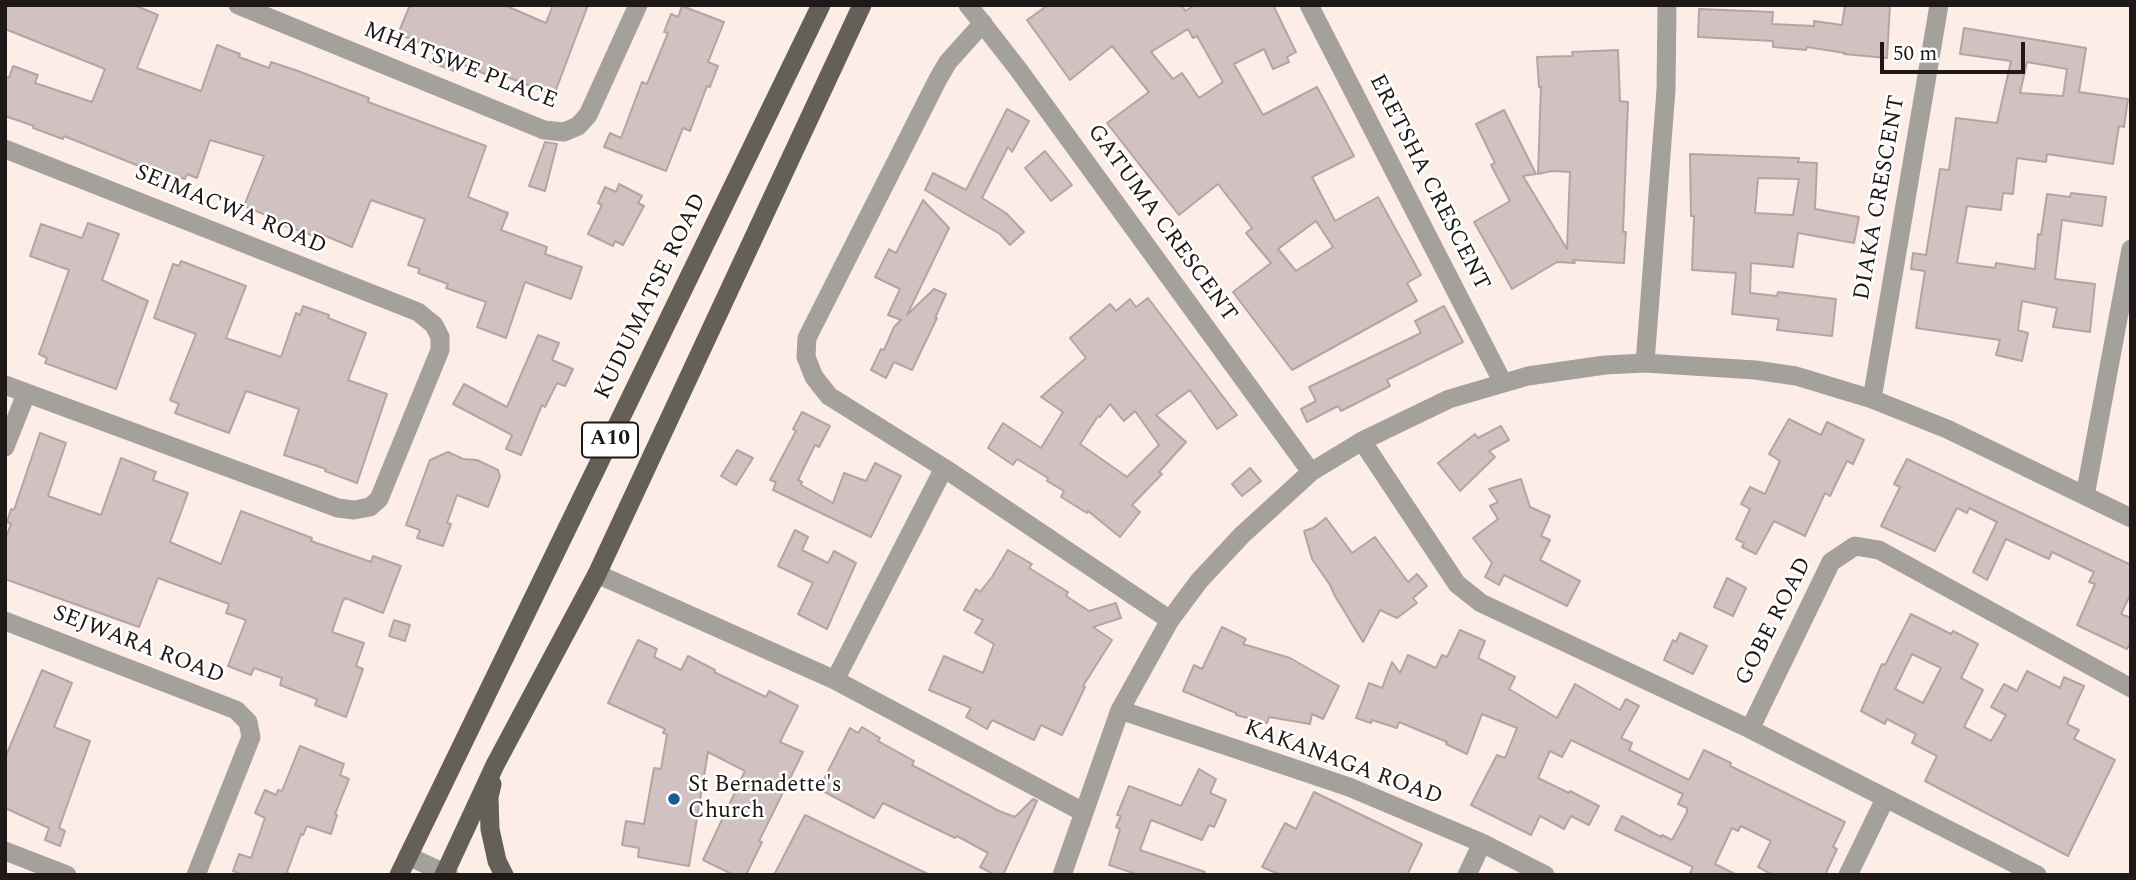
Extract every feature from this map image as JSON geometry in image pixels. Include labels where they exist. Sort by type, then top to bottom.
[{"type":"main road","name":"KUDUMATSE ROAD","points":[[399,875],[821,5]]},
{"type":"main road","name":"A10","points":[[446,874],[495,765],[597,573],[862,5]]},
{"type":"main road","points":[[495,765],[489,797],[490,829],[497,861],[504,875]]},
{"type":"street","name":"MHATSWE PLACE","points":[[238,5],[544,130],[564,132],[578,126],[587,115],[638,5]]},
{"type":"street","name":"GATUMA CRESCENT","points":[[968,5],[1018,69],[1311,472]]},
{"type":"street","name":"ERETSHA CRESCENT","points":[[1309,5],[1503,383]]},
{"type":"street","points":[[1644,363],[1666,90],[1667,5]]},
{"type":"street","name":"DIAKA CRESCENT","points":[[1871,399],[1939,5]]},
{"type":"street","points":[[982,23],[948,62],[938,79],[807,338],[806,357],[814,377],[830,396],[944,468],[1170,620]]},
{"type":"street","name":"SEIMACWA ROAD","points":[[5,149],[418,312],[434,324],[440,337],[440,350],[379,499],[370,507],[354,510],[338,508],[26,394]]},
{"type":"street","points":[[2085,496],[2128,279],[2131,249]]},
{"type":"street","points":[[1062,875],[1120,710],[1170,620],[1199,581],[1242,535],[1311,472],[1362,441],[1450,399],[1528,376],[1605,365],[1644,363],[1755,369],[1796,376],[1871,399],[1947,429],[2131,518]]},
{"type":"street","points":[[5,385],[26,394],[5,447]]},
{"type":"street","points":[[1362,441],[1457,584],[1480,603],[1750,729],[2037,875]]},
{"type":"street","points":[[835,680],[944,468]]},
{"type":"street","name":"GOBE ROAD","points":[[1750,729],[1831,562],[1855,546],[1879,550],[2131,688]]},
{"type":"street","points":[[597,573],[835,680],[1083,812]]},
{"type":"street","name":"SEJWARA ROAD","points":[[5,621],[236,710],[248,722],[251,737],[196,875]]},
{"type":"street","name":"KAKANAGA ROAD","points":[[1120,710],[1349,787],[1482,843],[1545,875]]},
{"type":"street","points":[[1848,875],[1885,799]]},
{"type":"street","points":[[1467,875],[1482,843]]},
{"type":"street","points":[[5,851],[67,875]]},
{"type":"street","points":[[408,856],[446,874]]},
{"type":"building","points":[[5,5],[134,5],[158,15],[137,68],[201,91],[217,45],[269,68],[271,62],[298,71],[369,98],[368,102],[486,146],[468,197],[508,213],[501,230],[547,247],[545,254],[582,267],[571,299],[525,282],[506,338],[477,327],[486,302],[446,288],[448,284],[418,273],[420,269],[408,265],[425,219],[371,200],[352,247],[316,232],[314,236],[277,223],[278,220],[244,206],[264,156],[210,140],[197,178],[187,174],[185,179],[145,165],[144,168],[5,116],[5,77],[9,78],[13,66],[38,75],[35,83],[92,102],[105,69],[5,29]]},
{"type":"building","points":[[410,5],[504,5],[546,23],[553,5],[588,5],[554,95],[499,74],[497,79],[457,62],[454,71],[430,62],[435,49],[398,34]]},
{"type":"building","points":[[1048,5],[1182,5],[1185,11],[1195,5],[1273,5],[1296,52],[1287,57],[1289,62],[1273,69],[1264,49],[1234,64],[1263,115],[1317,87],[1354,156],[1312,177],[1335,221],[1378,197],[1421,275],[1407,283],[1417,301],[1292,370],[1233,292],[1271,263],[1246,233],[1252,228],[1218,184],[1179,215],[1107,123],[1149,92],[1112,46],[1070,80],[1027,20]],"holes":[[[1188,29],[1193,38],[1197,36],[1223,82],[1199,98],[1182,73],[1173,79],[1151,52]],[[1316,221],[1333,247],[1296,271],[1278,249]]]},
{"type":"building","points":[[1845,5],[1890,5],[1887,58],[1807,47],[1806,50],[1773,47],[1773,41],[1698,37],[1699,9],[1773,12],[1772,24],[1814,26],[1814,21],[1842,25]]},
{"type":"building","points":[[682,6],[724,22],[708,62],[718,66],[710,87],[707,86],[690,131],[683,128],[666,171],[604,147],[610,133],[621,138],[642,82],[647,84],[668,33],[664,32],[671,14],[678,17]]},
{"type":"building","points":[[1964,28],[2086,48],[2079,92],[2128,99],[2124,127],[2119,126],[2113,164],[2047,154],[2046,162],[2017,158],[2013,194],[2003,193],[2001,210],[1967,206],[1957,263],[1995,268],[1996,263],[2035,269],[2038,234],[2041,235],[2047,194],[2070,197],[2071,193],[2106,197],[2102,226],[2062,220],[2055,279],[2095,284],[2090,332],[2053,327],[2057,308],[2022,301],[2018,330],[2028,333],[2022,361],[1996,355],[2000,340],[1916,328],[1925,271],[1911,269],[1913,253],[1926,255],[1940,169],[1949,170],[1956,118],[1997,123],[2011,61],[1960,54]],"holes":[[[2027,62],[2067,69],[2063,96],[2020,93]]]},
{"type":"building","points":[[1618,50],[1620,101],[1628,102],[1624,263],[1573,260],[1575,263],[1557,262],[1512,289],[1474,222],[1510,201],[1491,165],[1495,163],[1476,124],[1504,110],[1536,174],[1523,176],[1567,249],[1570,172],[1552,171],[1538,174],[1541,87],[1537,57],[1573,56],[1572,52]]},
{"type":"building","points":[[1007,109],[1029,121],[1012,152],[1008,147],[982,198],[1006,213],[1024,232],[1010,245],[1000,234],[925,190],[933,173],[966,190]]},
{"type":"building","points":[[545,142],[557,144],[545,191],[529,186]]},
{"type":"building","points":[[1045,151],[1072,185],[1051,201],[1025,168]]},
{"type":"building","points":[[1690,154],[1799,158],[1798,162],[1817,163],[1815,209],[1859,217],[1854,243],[1798,233],[1793,267],[1751,263],[1750,293],[1777,296],[1778,292],[1836,299],[1832,336],[1777,330],[1779,319],[1732,314],[1736,273],[1692,270],[1694,216],[1691,216]],"holes":[[[1758,178],[1799,179],[1793,215],[1755,213]]]},
{"type":"building","points":[[619,184],[642,196],[638,203],[644,206],[623,245],[615,241],[613,246],[588,234],[602,205],[598,203],[605,187],[616,192]]},
{"type":"building","points":[[923,200],[949,228],[907,315],[934,289],[946,294],[912,370],[894,362],[886,378],[871,370],[894,327],[901,320],[888,315],[900,289],[875,277],[889,249],[896,253]]},
{"type":"building","points":[[88,223],[119,234],[102,280],[148,301],[116,389],[45,363],[47,358],[39,354],[69,270],[30,256],[41,224],[82,238]]},
{"type":"building","points":[[181,261],[246,286],[226,338],[281,357],[296,313],[300,315],[303,306],[366,333],[348,380],[387,394],[357,483],[284,455],[299,409],[246,391],[229,433],[175,413],[179,404],[170,400],[196,334],[154,318],[173,264],[179,266]]},
{"type":"building","points":[[1148,298],[1237,415],[1217,429],[1190,390],[1156,415],[1186,442],[1159,472],[1162,474],[1132,505],[1140,512],[1120,537],[1088,511],[1087,513],[1061,497],[1064,491],[1047,481],[1048,478],[1017,459],[1013,465],[988,448],[1003,423],[1041,448],[1063,412],[1041,397],[1086,358],[1070,338],[1110,304],[1116,311],[1130,299],[1136,307]],"holes":[[[1110,404],[1124,421],[1135,411],[1159,445],[1127,477],[1080,444],[1098,416],[1100,417]]]},
{"type":"building","points":[[1444,306],[1463,342],[1387,380],[1390,386],[1341,411],[1338,406],[1307,422],[1301,409],[1316,401],[1309,387],[1421,333],[1415,321]]},
{"type":"building","points":[[538,335],[559,343],[552,360],[573,369],[565,386],[557,383],[545,407],[542,405],[521,455],[506,449],[512,435],[453,404],[464,384],[507,407]]},
{"type":"building","points":[[802,412],[830,426],[819,447],[815,445],[798,480],[802,482],[801,485],[833,503],[844,473],[866,481],[875,463],[901,476],[871,537],[773,490],[776,482],[770,480],[796,431],[793,429]]},
{"type":"building","points":[[1789,419],[1821,435],[1827,422],[1864,440],[1853,464],[1847,461],[1830,496],[1825,493],[1805,536],[1774,521],[1756,554],[1742,547],[1744,543],[1736,539],[1750,509],[1741,504],[1750,487],[1765,494],[1780,461],[1769,454]]},
{"type":"building","points":[[1501,426],[1509,440],[1489,451],[1495,457],[1460,491],[1438,463],[1475,434],[1478,438]]},
{"type":"building","points":[[40,433],[66,443],[48,496],[101,515],[121,458],[156,472],[153,480],[188,493],[170,542],[221,564],[241,511],[312,538],[311,541],[371,562],[373,556],[401,566],[383,613],[345,598],[342,603],[332,632],[364,643],[356,666],[363,669],[346,717],[315,705],[317,699],[280,685],[282,678],[254,668],[251,675],[228,666],[246,620],[226,613],[229,604],[158,578],[139,627],[5,579],[5,540],[11,524],[7,522],[11,509],[14,510]]},
{"type":"building","points":[[737,450],[753,458],[736,485],[721,476]]},
{"type":"building","points":[[448,452],[463,459],[477,460],[498,470],[500,477],[488,507],[457,495],[447,523],[451,524],[443,546],[417,538],[420,530],[406,525],[430,460]]},
{"type":"building","points":[[1907,459],[2131,565],[2131,593],[2121,614],[2131,618],[2131,641],[2127,649],[2077,625],[2095,584],[2089,582],[2094,572],[2052,552],[2049,559],[2006,539],[1987,580],[1973,572],[1997,522],[1969,508],[1967,513],[1957,508],[1935,551],[1881,526],[1900,487],[1894,484]]},
{"type":"building","points":[[1250,468],[1261,481],[1242,496],[1232,484]]},
{"type":"building","points":[[1521,479],[1530,507],[1550,516],[1541,536],[1550,540],[1540,560],[1580,581],[1567,606],[1504,575],[1499,585],[1485,577],[1492,563],[1473,538],[1498,519],[1490,506],[1498,502],[1489,489]]},
{"type":"building","points":[[1326,518],[1352,553],[1375,537],[1408,582],[1417,574],[1427,586],[1413,598],[1417,603],[1397,618],[1380,610],[1363,642],[1312,559],[1304,531]]},
{"type":"building","points":[[795,530],[808,537],[802,550],[828,563],[834,551],[856,563],[827,629],[798,614],[813,583],[778,566]]},
{"type":"building","points":[[1008,550],[1032,564],[1029,568],[1068,592],[1066,596],[1089,611],[1116,603],[1121,618],[1093,627],[1112,640],[1083,686],[1085,687],[1062,735],[1041,725],[1034,740],[992,720],[987,729],[966,717],[971,708],[929,690],[944,656],[983,673],[994,644],[975,633],[983,620],[964,610],[976,589],[980,592],[992,577]]},
{"type":"building","points":[[1727,578],[1746,588],[1733,616],[1714,607]]},
{"type":"building","points":[[1911,614],[1978,644],[1961,678],[1983,690],[1964,727],[1991,741],[2006,715],[1991,707],[2004,684],[2017,691],[2027,671],[2060,688],[2064,677],[2084,686],[2067,724],[2079,730],[2074,739],[2115,760],[2068,856],[1925,781],[1937,756],[1912,743],[1916,734],[1887,719],[1885,724],[1861,711],[1882,664],[1885,665]],"holes":[[[1912,654],[1941,668],[1923,703],[1895,689]]]},
{"type":"building","points":[[394,620],[410,625],[405,641],[389,636]]},
{"type":"building","points":[[1222,627],[1246,639],[1243,644],[1290,658],[1339,686],[1323,719],[1312,714],[1310,724],[1269,717],[1267,723],[1236,715],[1183,691],[1194,665],[1202,669]]},
{"type":"building","points":[[1460,630],[1485,641],[1478,658],[1515,677],[1509,689],[1557,718],[1575,684],[1620,710],[1626,699],[1639,706],[1621,738],[1632,743],[1629,750],[1689,780],[1704,750],[1731,763],[1730,766],[1845,822],[1833,847],[1837,849],[1825,875],[1773,875],[1758,867],[1771,841],[1741,826],[1738,831],[1732,828],[1715,864],[1737,875],[1689,875],[1693,867],[1615,830],[1622,816],[1672,840],[1687,812],[1687,808],[1678,804],[1683,794],[1571,740],[1562,757],[1550,751],[1538,778],[1599,806],[1589,825],[1571,816],[1564,829],[1540,816],[1531,835],[1471,805],[1497,755],[1505,758],[1517,728],[1482,714],[1467,754],[1446,744],[1447,742],[1399,722],[1397,728],[1356,718],[1369,683],[1382,688],[1392,662],[1400,673],[1408,655],[1436,668],[1442,655],[1447,657]]},
{"type":"building","points":[[1680,633],[1707,646],[1693,674],[1664,660],[1673,640],[1676,642]]},
{"type":"building","points":[[638,640],[657,649],[654,657],[681,670],[688,656],[766,697],[769,691],[798,706],[780,742],[803,752],[759,841],[762,842],[746,875],[734,875],[703,860],[745,771],[708,752],[689,866],[638,857],[639,848],[622,845],[626,821],[644,824],[654,768],[661,769],[667,734],[663,733],[665,729],[608,703]]},
{"type":"building","points":[[42,670],[72,683],[54,727],[90,741],[59,828],[65,831],[60,846],[45,840],[49,828],[5,808],[5,758]]},
{"type":"building","points":[[862,727],[880,738],[878,741],[914,761],[912,765],[999,811],[1015,817],[1033,799],[1037,801],[1003,875],[995,875],[980,867],[988,853],[957,836],[955,838],[883,803],[874,818],[819,789],[850,728],[858,733]]},
{"type":"building","points":[[300,746],[344,764],[340,775],[349,779],[335,814],[337,815],[331,834],[307,826],[303,835],[301,834],[287,872],[290,875],[243,875],[233,871],[239,854],[251,858],[265,818],[255,813],[265,790],[276,795],[278,790],[282,791]]},
{"type":"building","points":[[1199,769],[1216,779],[1210,793],[1226,800],[1214,827],[1209,825],[1202,840],[1151,820],[1140,850],[1205,872],[1204,875],[1139,875],[1109,865],[1120,829],[1116,827],[1121,816],[1117,815],[1129,786],[1181,806]]},
{"type":"building","points":[[1314,792],[1422,844],[1407,875],[1281,875],[1262,867],[1285,823],[1296,829]]},
{"type":"building","points":[[805,815],[861,842],[930,875],[774,875]]},
{"type":"place","name":"St Bernadette's Church","points":[[674,799]]}]
